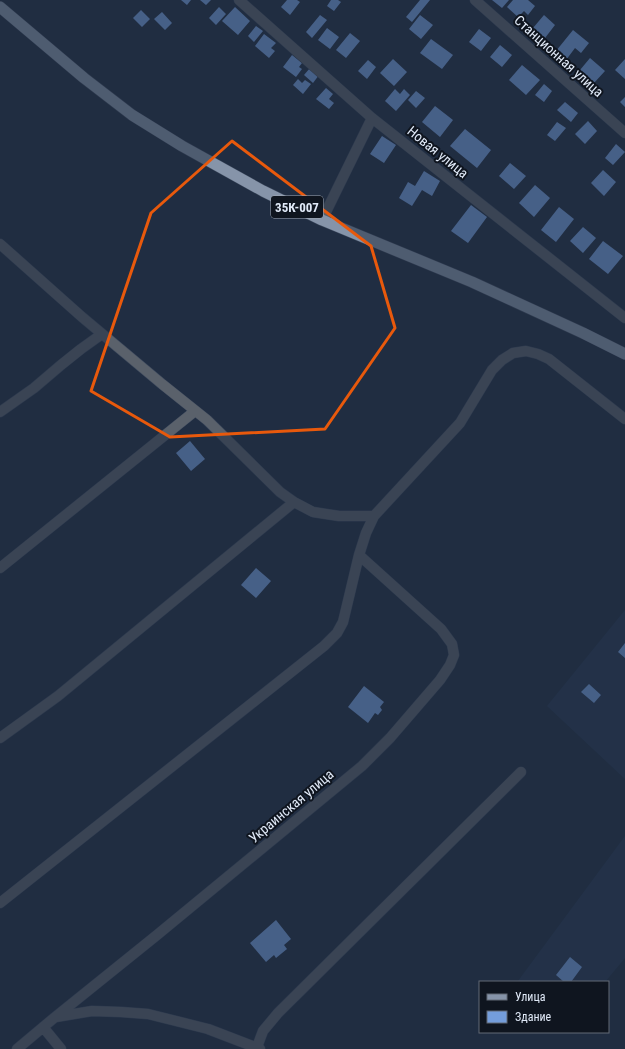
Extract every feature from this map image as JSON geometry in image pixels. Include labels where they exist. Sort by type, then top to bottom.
[{"type":"main road","name":"35К-007","points":[[0,7],[84,78],[132,115],[182,146],[263,191],[322,220],[472,282],[590,336],[625,354]]},
{"type":"street","name":"Новая улица","points":[[239,0],[372,118],[625,318]]},
{"type":"street","name":"Станционная улица","points":[[475,0],[625,133]]},
{"type":"street","points":[[322,220],[372,118]]},
{"type":"street","points":[[0,244],[82,317],[207,420],[280,492],[294,502],[313,512],[339,516],[374,516]]},
{"type":"street","points":[[0,412],[34,388],[71,357],[102,334]]},
{"type":"street","points":[[0,904],[324,646],[337,632],[343,622],[359,555],[366,533],[374,516],[460,423],[492,370],[502,360],[513,353],[526,351],[549,359],[625,419]]},
{"type":"street","points":[[0,568],[195,411]]},
{"type":"street","points":[[0,738],[58,696],[294,502]]},
{"type":"street","name":"Украинская улица","points":[[17,1049],[157,936],[362,766],[395,732],[440,680],[450,665],[454,655],[452,644],[441,629],[359,555]]},
{"type":"street","points":[[54,1018],[92,1011],[148,1014],[208,1029],[258,1048],[263,1031],[278,1013],[521,772]]},
{"type":"street","points":[[43,1027],[61,1049]]},
{"type":"highlighted area","points":[[232,141],[371,246],[395,328],[325,429],[170,437],[91,391],[151,213]]},
{"type":"shaded area","points":[[625,610],[625,779],[547,706]]},
{"type":"shaded area","points":[[625,836],[625,958],[606,981],[518,981]]},
{"type":"building","points":[[181,0],[191,0],[187,5]]},
{"type":"building","points":[[200,0],[211,0],[206,5]]},
{"type":"building","points":[[287,0],[297,0],[300,2],[290,15],[281,7]]},
{"type":"building","points":[[331,0],[338,0],[341,2],[334,11],[327,6]]},
{"type":"building","points":[[420,0],[430,0],[412,22],[406,17]]},
{"type":"building","points":[[492,0],[509,0],[502,8]]},
{"type":"building","points":[[513,0],[528,0],[535,6],[528,15],[524,11],[518,17],[507,7]]},
{"type":"building","points":[[219,7],[226,14],[216,25],[209,18]]},
{"type":"building","points":[[235,7],[250,21],[238,35],[222,21]]},
{"type":"building","points":[[141,10],[150,19],[142,27],[133,18]]},
{"type":"building","points":[[162,12],[172,23],[165,30],[154,19]]},
{"type":"building","points":[[320,15],[327,20],[312,38],[306,32]]},
{"type":"building","points":[[420,15],[433,25],[421,39],[409,29]]},
{"type":"building","points":[[544,15],[555,25],[545,38],[533,28]]},
{"type":"building","points":[[256,26],[263,31],[254,42],[248,36]]},
{"type":"building","points":[[327,28],[339,37],[330,49],[318,40]]},
{"type":"building","points":[[479,29],[491,38],[481,51],[469,42]]},
{"type":"building","points":[[573,30],[589,43],[581,53],[575,48],[566,60],[556,51]]},
{"type":"building","points":[[350,33],[360,41],[346,58],[336,50]]},
{"type":"building","points":[[264,34],[276,43],[271,48],[275,51],[269,58],[255,46]]},
{"type":"building","points":[[431,39],[453,55],[442,69],[420,53]]},
{"type":"building","points":[[500,45],[512,55],[502,67],[490,57]]},
{"type":"building","points":[[292,55],[302,63],[299,67],[302,69],[296,77],[283,67]]},
{"type":"building","points":[[590,58],[605,71],[594,83],[580,70]]},
{"type":"building","points":[[393,59],[407,72],[394,86],[380,73]]},
{"type":"building","points":[[625,59],[625,79],[615,70]]},
{"type":"building","points":[[368,60],[376,67],[367,79],[358,71]]},
{"type":"building","points":[[522,65],[540,80],[526,95],[509,80]]},
{"type":"building","points":[[310,68],[319,75],[313,83],[304,75]]},
{"type":"building","points":[[298,79],[302,83],[305,80],[311,84],[303,94],[293,85]]},
{"type":"building","points":[[544,84],[552,91],[544,102],[535,95]]},
{"type":"building","points":[[326,88],[333,94],[329,99],[334,103],[329,109],[316,99]]},
{"type":"building","points":[[395,89],[400,94],[404,89],[410,95],[396,111],[385,101]]},
{"type":"building","points":[[416,91],[425,98],[416,108],[408,100]]},
{"type":"building","points":[[625,97],[625,107],[620,102]]},
{"type":"building","points":[[565,102],[578,113],[571,122],[557,110]]},
{"type":"building","points":[[435,106],[453,120],[440,137],[422,122]]},
{"type":"building","points":[[588,121],[597,131],[585,144],[575,134]]},
{"type":"building","points":[[557,122],[566,128],[555,141],[547,135]]},
{"type":"building","points":[[465,129],[491,150],[477,168],[450,146]]},
{"type":"building","points":[[382,136],[396,145],[384,163],[370,154]]},
{"type":"building","points":[[616,144],[625,152],[613,165],[605,158]]},
{"type":"building","points":[[510,163],[526,176],[514,189],[499,176]]},
{"type":"building","points":[[603,170],[616,182],[604,196],[591,183]]},
{"type":"building","points":[[424,171],[440,181],[432,196],[422,190],[412,206],[399,198],[408,182],[415,186]]},
{"type":"building","points":[[535,185],[550,198],[534,217],[519,203]]},
{"type":"building","points":[[471,205],[487,217],[468,243],[451,231]]},
{"type":"building","points":[[559,207],[574,219],[556,242],[541,230]]},
{"type":"building","points":[[583,227],[596,238],[583,253],[570,241]]},
{"type":"building","points":[[603,241],[623,256],[608,274],[589,259]]},
{"type":"building","points":[[190,441],[205,459],[191,471],[176,453]]},
{"type":"building","points":[[256,568],[271,581],[256,598],[241,585]]},
{"type":"building","points":[[625,643],[625,658],[618,652]]},
{"type":"building","points":[[589,684],[601,695],[594,703],[581,692]]},
{"type":"building","points":[[364,686],[384,702],[380,707],[382,710],[378,715],[375,713],[368,723],[348,707]]},
{"type":"building","points":[[276,920],[291,939],[284,945],[287,949],[276,958],[274,955],[266,962],[250,943]]},
{"type":"building","points":[[570,957],[582,967],[572,981],[563,981],[556,975]]}]
